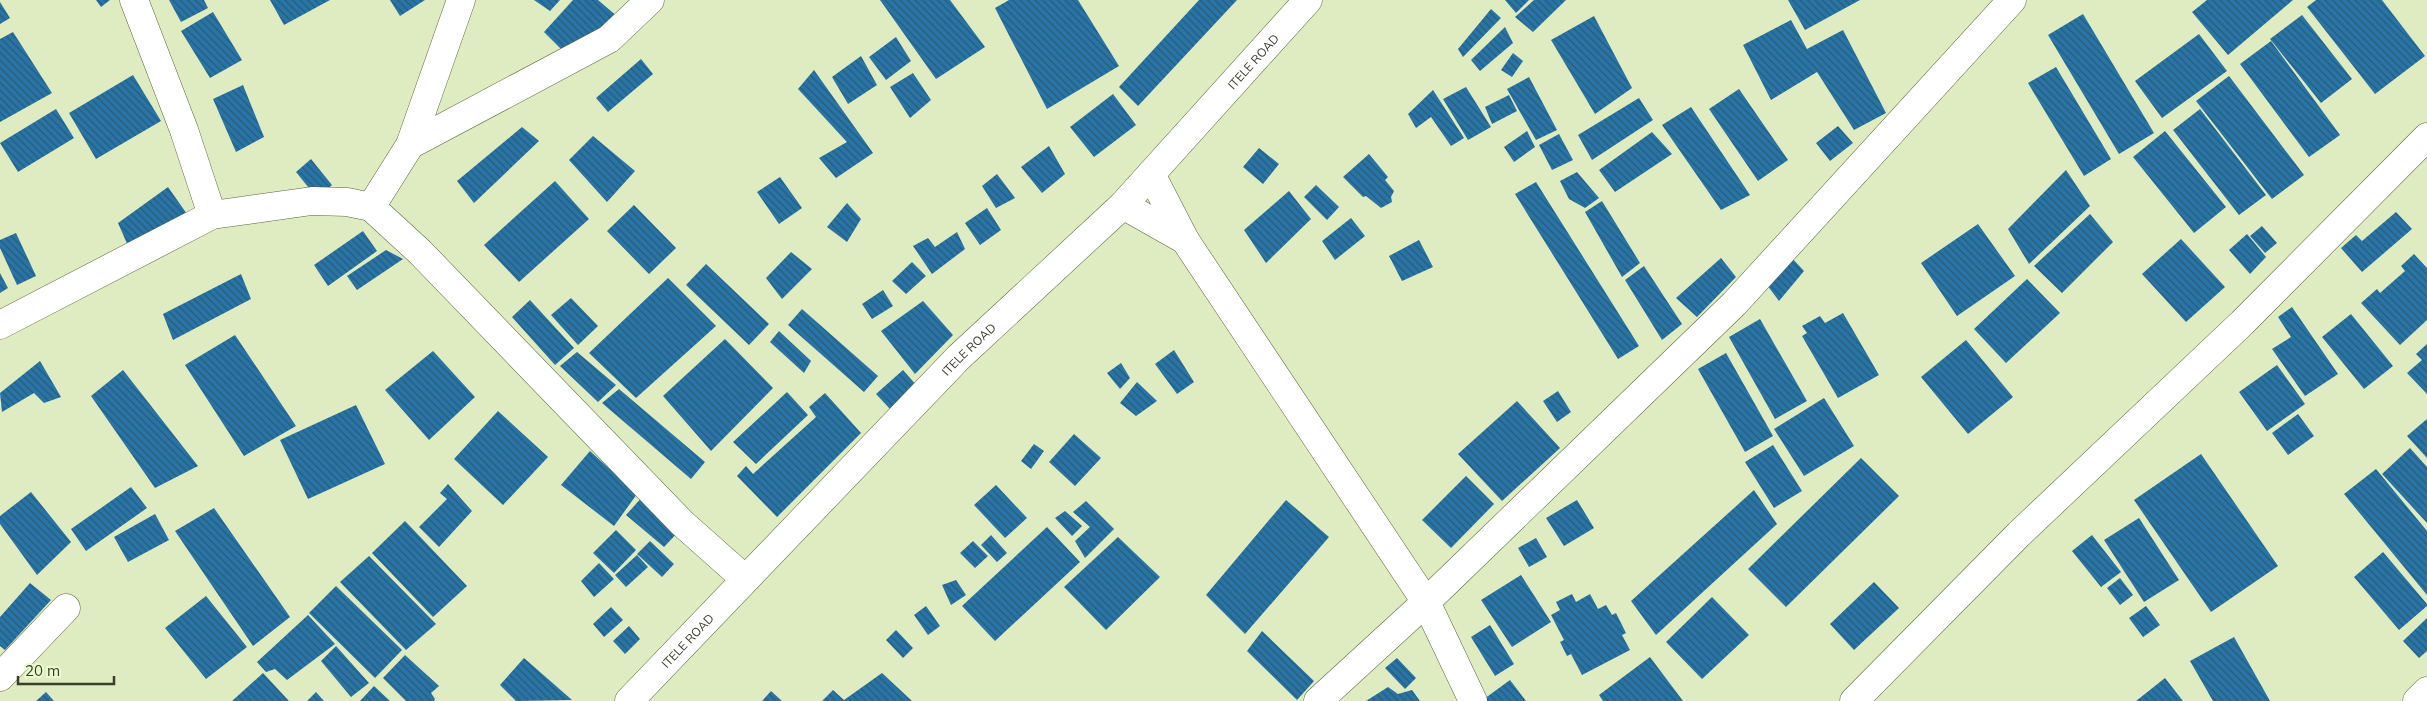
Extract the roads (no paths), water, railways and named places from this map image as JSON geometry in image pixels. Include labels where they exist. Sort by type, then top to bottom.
[{"type":"street","points":[[134,0],[184,130],[212,215]]},
{"type":"street","points":[[371,206],[410,145],[461,0]]},
{"type":"street","points":[[410,145],[609,38],[650,0]]},
{"type":"street","name":"ITELE ROAD","points":[[629,701],[959,357],[1123,204],[1308,0]]},
{"type":"street","points":[[1318,701],[1426,602],[1734,304],[2012,0]]},
{"type":"street","points":[[1854,701],[2018,534],[2242,322],[2427,137]]},
{"type":"street","points":[[1151,174],[1185,240],[1426,602],[1472,701]]},
{"type":"street","points":[[0,325],[212,215],[312,201],[347,202],[371,206],[420,252],[682,523],[745,579]]},
{"type":"street","points":[[1123,204],[1185,240]]},
{"type":"street","points":[[0,677],[66,608]]},
{"type":"street","points":[[2417,701],[2427,692]]}]
